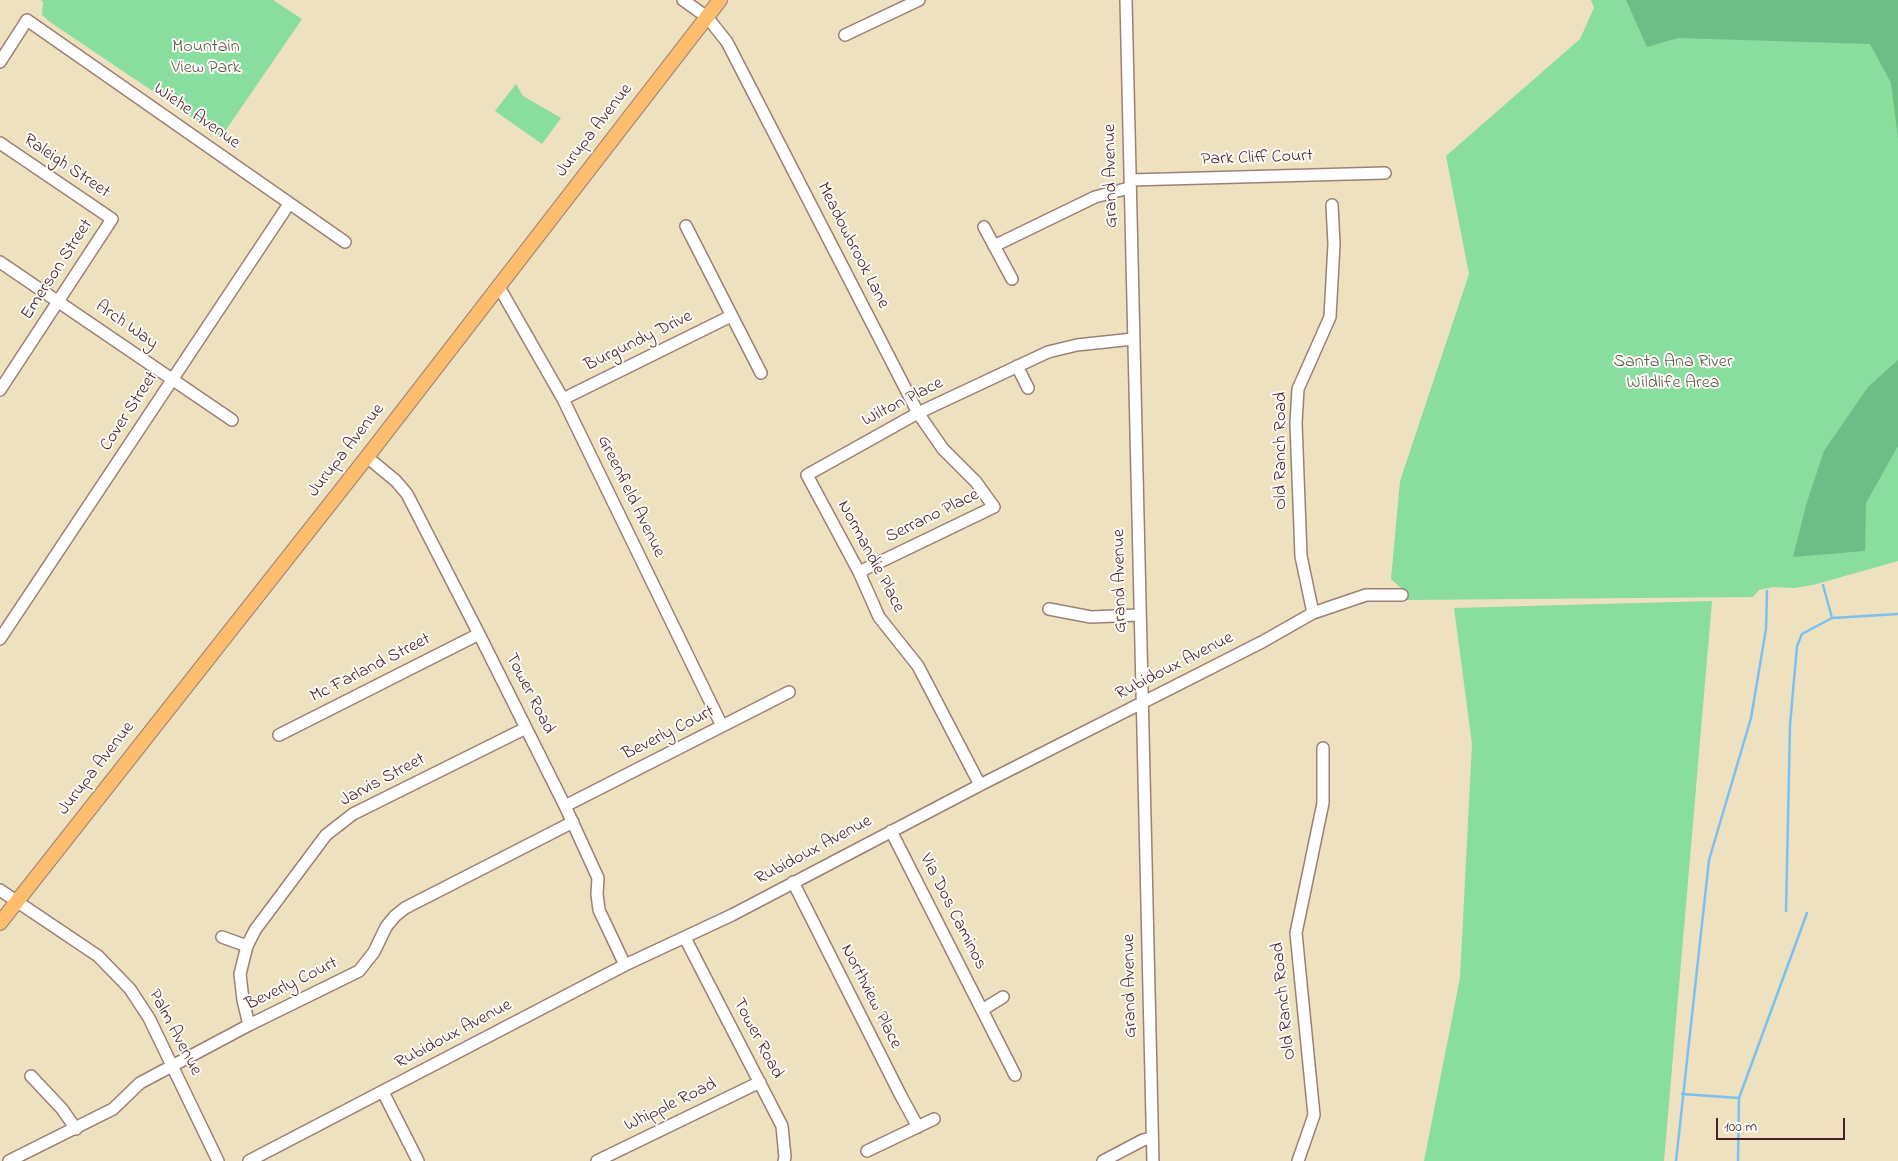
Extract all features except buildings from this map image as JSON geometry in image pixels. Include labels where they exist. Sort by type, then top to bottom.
[{"type":"main road","name":"Jurupa Avenue","points":[[0,923],[368,457],[720,0]]},
{"type":"street","name":"Meadowbrook Lane","points":[[683,0],[707,17],[727,42],[918,413],[943,448],[976,482],[994,507]]},
{"type":"street","points":[[845,35],[919,0]]},
{"type":"street","name":"Grand Avenue","points":[[1126,0],[1153,1161]]},
{"type":"street","name":"Wiehe Avenue","points":[[0,62],[27,20],[345,242]]},
{"type":"street","name":"Raleigh Street","points":[[0,143],[112,219]]},
{"type":"street","name":"Park Cliff Court","points":[[994,246],[1096,197],[1130,184],[1384,173]]},
{"type":"street","name":"Cover Street","points":[[0,639],[289,204]]},
{"type":"street","name":"Old Ranch Road","points":[[1312,613],[1301,556],[1296,423],[1298,389],[1330,318],[1334,244],[1332,205]]},
{"type":"street","name":"Emerson Street","points":[[0,390],[112,219]]},
{"type":"street","points":[[686,226],[761,372]]},
{"type":"street","points":[[984,227],[1012,279]]},
{"type":"street","name":"Arch Way","points":[[0,262],[232,420]]},
{"type":"street","name":"Greenfield Avenue","points":[[498,286],[563,399],[722,726]]},
{"type":"street","name":"Burgundy Drive","points":[[563,399],[731,316]]},
{"type":"street","name":"Wilton Place","points":[[807,475],[918,413],[1048,352],[1077,345],[1133,339]]},
{"type":"street","points":[[1017,366],[1028,388]]},
{"type":"street","name":"Tower Road","points":[[368,457],[396,481],[407,494],[479,634],[573,822],[598,878],[599,910],[625,965]]},
{"type":"street","name":"Normandie Place","points":[[807,475],[859,572],[879,616],[918,666],[980,784]]},
{"type":"street","name":"Serrano Place","points":[[859,572],[994,507]]},
{"type":"street","name":"Rubidoux Avenue","points":[[249,1161],[625,965],[685,938],[980,784],[1262,642],[1312,613],[1366,595],[1402,595]]},
{"type":"street","points":[[1050,609],[1091,616],[1140,615]]},
{"type":"street","name":"Mc Farland Street","points":[[280,735],[479,634]]},
{"type":"street","name":"Beverly Court","points":[[565,806],[789,692]]},
{"type":"street","name":"Jarvis Street","points":[[249,1025],[243,1000],[240,974],[247,946],[255,930],[326,835],[352,814],[526,728]]},
{"type":"street","name":"Old Ranch Road","points":[[1298,1161],[1314,1115],[1296,933],[1323,802],[1323,748]]},
{"type":"street","name":"Beverly Court","points":[[9,1161],[113,1109],[140,1083],[249,1025],[359,971],[374,952],[386,927],[405,908],[573,822]]},
{"type":"street","name":"Via Dos Caminos","points":[[891,831],[1015,1075]]},
{"type":"street","name":"Northview Place","points":[[793,882],[900,1096],[918,1127]]},
{"type":"street","name":"Palm Avenue","points":[[0,890],[86,947],[112,969],[139,1001],[218,1161]]},
{"type":"street","points":[[222,937],[247,946]]},
{"type":"street","name":"Tower Road","points":[[685,938],[782,1126],[784,1161]]},
{"type":"street","points":[[982,1010],[1003,997]]},
{"type":"street","points":[[31,1076],[76,1129]]},
{"type":"street","name":"Whipple Road","points":[[597,1161],[760,1082]]},
{"type":"street","points":[[383,1092],[418,1161]]},
{"type":"street","points":[[867,1151],[934,1119]]},
{"type":"street","points":[[1102,1161],[1143,1140],[1152,1138]]},
{"type":"green space","name":"Mountain View Park","points":[[41,0],[273,0],[302,19],[221,137],[50,22],[42,15],[43,2]]},
{"type":"green space","name":"Santa Ana River Wildlife Area","points":[[1591,0],[1898,0],[1898,561],[1813,585],[1794,588],[1773,587],[1759,590],[1753,597],[1405,600],[1404,591],[1391,579],[1400,481],[1469,274],[1446,156],[1580,39],[1594,8]]},
{"type":"green space","points":[[1626,0],[1898,0],[1898,138],[1891,83],[1870,44],[1678,38],[1647,47]]},
{"type":"green space","points":[[516,84],[523,96],[561,118],[542,144],[495,111]]},
{"type":"green space","points":[[1898,360],[1898,446],[1866,503],[1865,551],[1793,557],[1807,502],[1824,451],[1868,387]]},
{"type":"green space","points":[[1712,601],[1664,1161],[1424,1161],[1460,978],[1472,744],[1454,608]]},
{"type":"waterway","points":[[1786,911],[1790,725],[1797,646],[1802,634],[1832,618],[1823,585]]},
{"type":"waterway","points":[[1676,1161],[1709,860],[1751,718],[1766,629],[1767,591]]},
{"type":"waterway","points":[[1832,618],[1898,614]]},
{"type":"waterway","points":[[1739,1098],[1807,913]]},
{"type":"waterway","points":[[1682,1094],[1739,1098],[1738,1161]]}]
